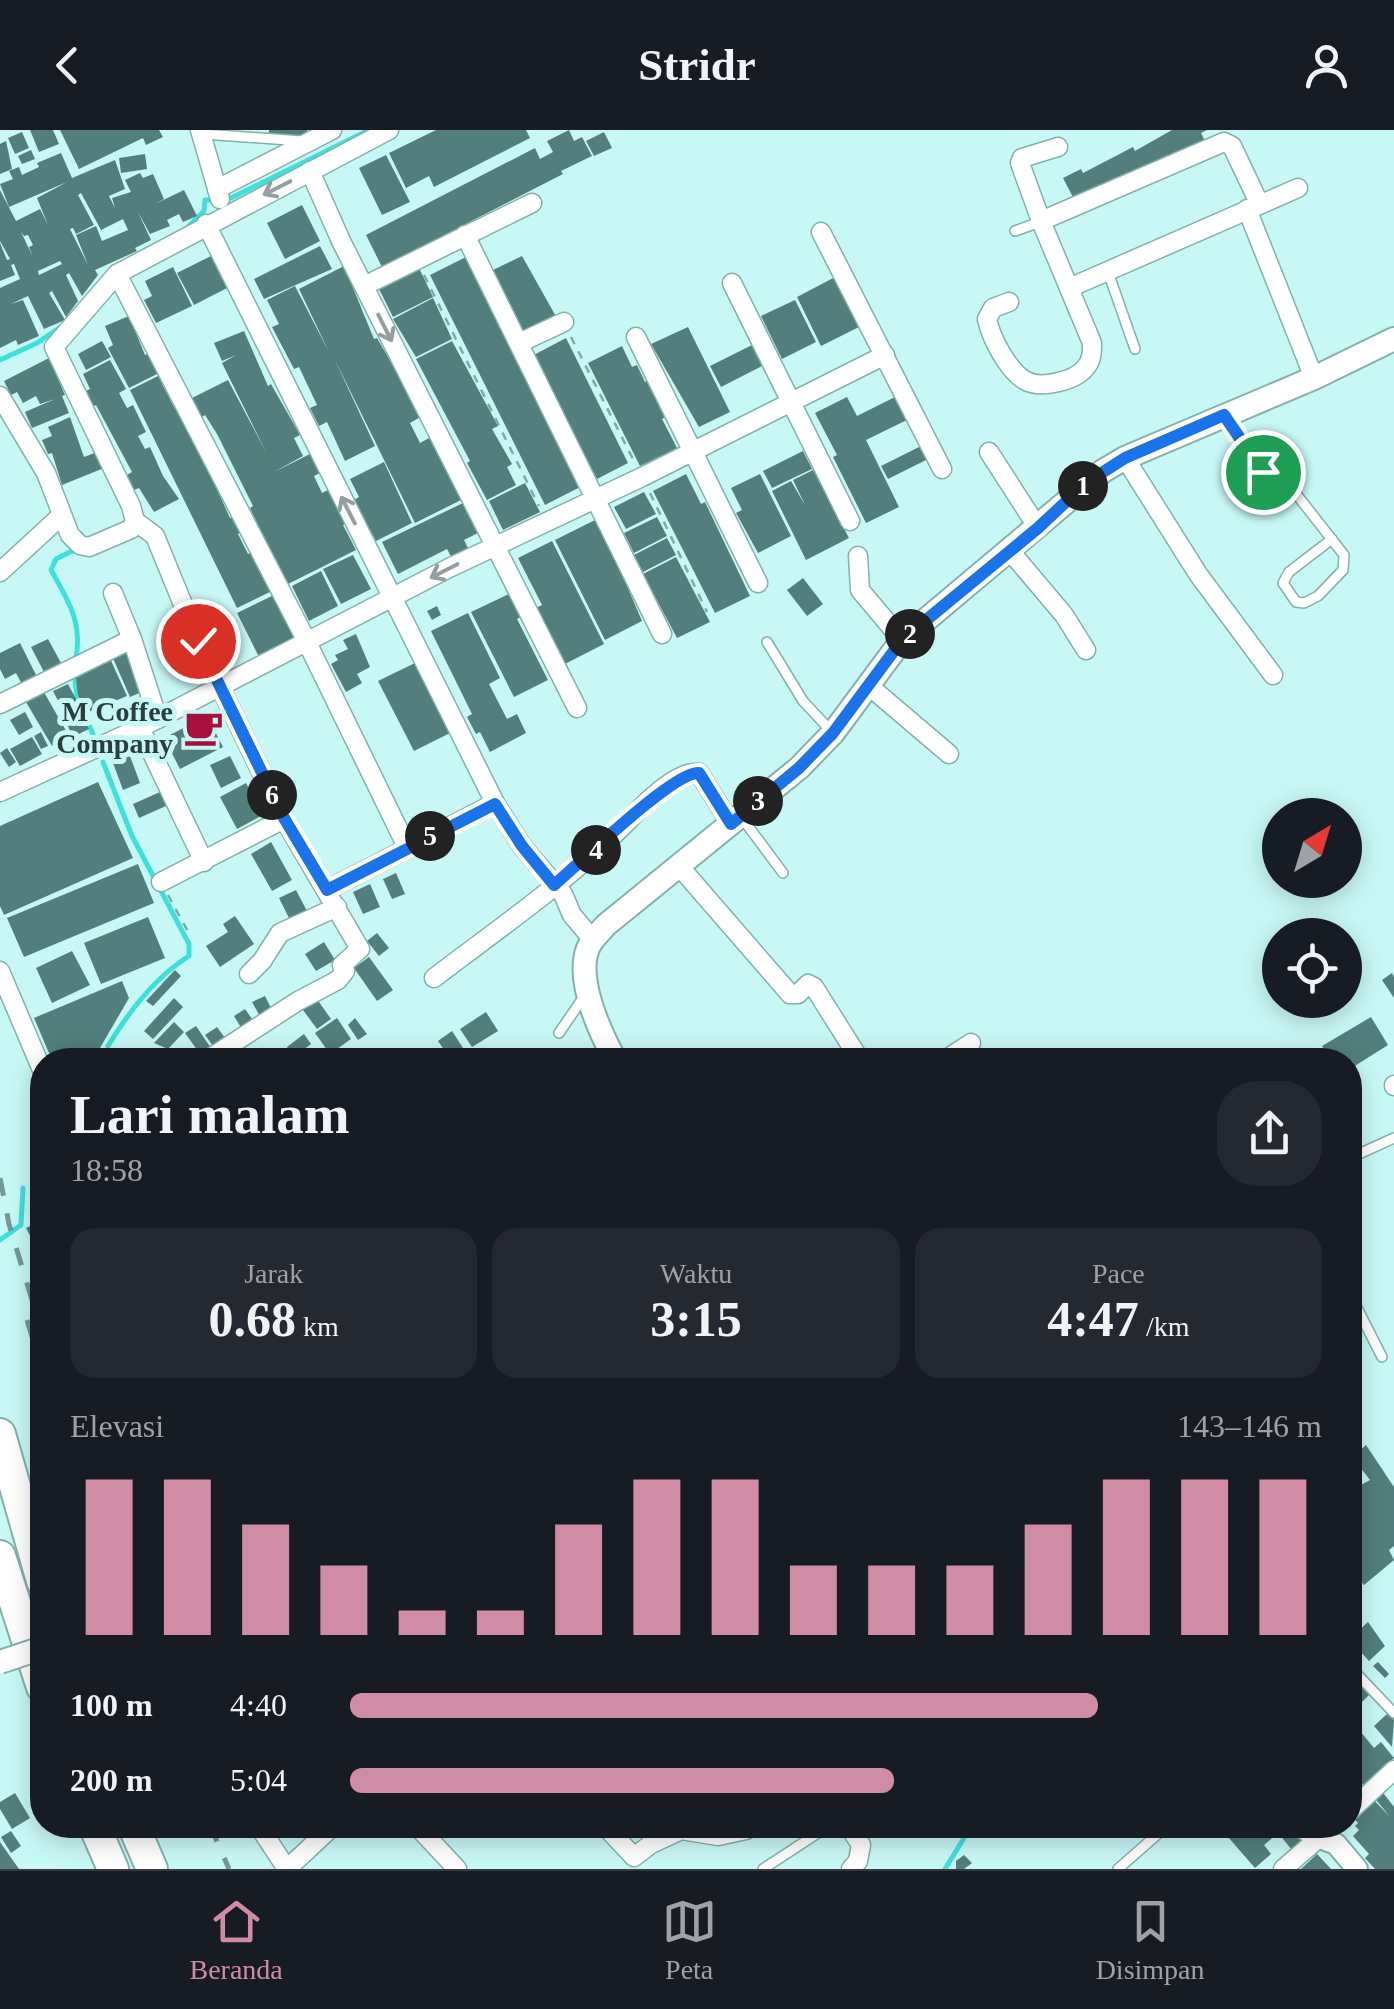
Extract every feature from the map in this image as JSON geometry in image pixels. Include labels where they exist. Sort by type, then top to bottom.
[{"type":"highway","points":[[0,1434],[30,1539]]},
{"type":"highway","points":[[0,1556],[30,1650]]},
{"type":"highway","points":[[100,1838],[113,1869]]},
{"type":"highway","points":[[139,1838],[152,1869]]},
{"type":"main road","points":[[608,1048],[587,991],[588,952],[593,940],[799,768],[833,733],[902,640],[1038,528],[1086,483],[1125,458],[1314,378],[1394,339]]},
{"type":"main road","points":[[0,1662],[30,1652]]},
{"type":"street","points":[[217,190],[314,136],[332,130]]},
{"type":"street","points":[[226,1048],[344,974],[343,963],[360,950],[284,818],[198,641],[156,536],[135,521],[54,350],[117,274],[389,130]]},
{"type":"street","points":[[200,132],[226,214]]},
{"type":"street","points":[[1041,222],[1224,142],[1232,146],[1314,378]]},
{"type":"street","points":[[1009,302],[989,313],[989,328],[1018,376],[1030,384],[1052,384],[1080,372],[1092,356],[1092,344],[1041,222],[1020,160],[1058,148]]},
{"type":"street","points":[[310,171],[577,708]]},
{"type":"street","points":[[1069,288],[1298,188]]},
{"type":"street","points":[[364,286],[532,202]]},
{"type":"street","points":[[206,224],[495,804],[593,940]]},
{"type":"street","points":[[821,232],[942,469]]},
{"type":"street","points":[[466,235],[662,634]]},
{"type":"street","points":[[117,274],[408,847]]},
{"type":"street","points":[[732,282],[850,521]]},
{"type":"street","points":[[519,343],[564,322]]},
{"type":"street","points":[[636,338],[758,583]]},
{"type":"street","points":[[0,792],[140,728],[392,598],[885,355]]},
{"type":"street","points":[[0,396],[46,474],[70,535],[84,547],[131,529],[135,521]]},
{"type":"street","points":[[990,452],[1038,528]]},
{"type":"street","points":[[1125,458],[1198,574],[1273,675]]},
{"type":"street","points":[[0,572],[62,515]]},
{"type":"street","points":[[1010,551],[1064,616],[1086,650]]},
{"type":"street","points":[[858,556],[860,590],[902,640]]},
{"type":"street","points":[[112,593],[158,718]]},
{"type":"street","points":[[0,704],[132,639]]},
{"type":"street","points":[[869,686],[949,754]]},
{"type":"street","points":[[140,728],[204,862]]},
{"type":"street","points":[[434,978],[554,885],[650,799],[688,772],[699,773],[736,820]]},
{"type":"street","points":[[249,974],[280,933],[408,847],[495,804]]},
{"type":"street","points":[[161,882],[284,818]]},
{"type":"street","points":[[679,866],[790,994],[798,994],[808,984],[814,987],[852,1048]]},
{"type":"street","points":[[0,971],[33,1048]]},
{"type":"street","points":[[963,1048],[971,1043]]},
{"type":"street","points":[[1362,1800],[1394,1770]]},
{"type":"street","points":[[267,1838],[287,1869],[320,1838]]},
{"type":"street","points":[[428,1838],[457,1869]]},
{"type":"street","points":[[616,1838],[634,1857],[664,1838]]},
{"type":"street","points":[[851,1869],[858,1861],[861,1844],[857,1838]]},
{"type":"street","points":[[1283,1869],[1319,1838]]},
{"type":"street","points":[[1332,1838],[1356,1869]]},
{"type":"lane","points":[[200,132],[314,136]]},
{"type":"lane","points":[[1015,230],[1041,222]]},
{"type":"lane","points":[[1108,272],[1135,349]]},
{"type":"lane","points":[[1224,415],[1256,464],[1297,494],[1332,540],[1344,556],[1342,570],[1318,596],[1304,603],[1296,602],[1282,583],[1289,572],[1332,540]]},
{"type":"lane","points":[[767,642],[803,701],[833,733]]},
{"type":"lane","points":[[736,820],[783,873]]},
{"type":"lane","points":[[559,1033],[587,991]]},
{"type":"lane","points":[[1362,1153],[1394,1138]]},
{"type":"lane","points":[[1362,1318],[1382,1357]]},
{"type":"lane","points":[[1362,1679],[1394,1713]]},
{"type":"lane","points":[[763,1869],[810,1838]]},
{"type":"lane","points":[[1118,1869],[1153,1838]]},
{"type":"path","points":[[417,260],[547,522]]},
{"type":"path","points":[[564,322],[707,612]]},
{"type":"path","points":[[161,882],[191,938]]},
{"type":"building","points":[[30,130],[53,130],[59,144],[39,152]]},
{"type":"building","points":[[60,130],[159,130],[163,137],[146,145],[143,138],[79,169]]},
{"type":"building","points":[[269,130],[307,130],[307,136],[269,134]]},
{"type":"building","points":[[436,130],[526,130],[530,138],[434,187],[429,176],[406,188],[389,153]]},
{"type":"building","points":[[569,130],[574,141],[582,137],[592,156],[382,267],[366,235],[535,148],[540,159],[553,152],[547,141]]},
{"type":"building","points":[[1172,130],[1207,130],[1201,133],[1207,145],[1075,201],[1063,178],[1081,169],[1083,173],[1133,147],[1135,151]]},
{"type":"building","points":[[22,132],[29,148],[15,154],[8,138]]},
{"type":"building","points":[[604,132],[612,148],[594,156],[586,141]]},
{"type":"building","points":[[6,141],[12,169],[0,174],[0,144]]},
{"type":"building","points":[[31,150],[35,159],[22,164],[18,156]]},
{"type":"building","points":[[61,153],[72,178],[115,160],[125,189],[109,196],[115,208],[112,198],[131,192],[125,180],[140,173],[143,178],[153,174],[164,199],[155,204],[184,190],[197,216],[183,222],[179,214],[167,220],[170,226],[150,234],[138,212],[151,240],[135,248],[137,251],[95,270],[98,275],[82,296],[69,273],[66,275],[78,301],[66,317],[52,291],[49,293],[65,320],[44,329],[28,296],[11,304],[23,300],[39,336],[0,348],[0,288],[20,279],[14,264],[11,265],[15,275],[0,281],[0,243],[7,260],[10,259],[0,241],[0,190],[16,221],[40,209],[48,225],[37,198],[67,182],[9,207],[0,184],[13,179],[9,171],[19,167],[22,175],[39,167],[37,163]],"holes":[[[81,193],[101,230],[123,219],[128,230],[102,241],[96,226],[76,235],[88,265],[70,229],[76,234],[94,225],[78,195]],[[21,232],[28,235],[33,245],[29,247],[33,257]],[[60,261],[62,264],[39,275],[38,271]]]},
{"type":"building","points":[[145,154],[147,169],[121,173],[119,158]]},
{"type":"building","points":[[386,155],[410,202],[382,215],[359,168]]},
{"type":"building","points":[[302,205],[320,241],[285,259],[267,223]]},
{"type":"building","points":[[320,246],[332,269],[264,299],[254,279]]},
{"type":"building","points":[[211,256],[227,288],[194,305],[177,273]]},
{"type":"building","points":[[522,256],[558,320],[523,338],[489,272]]},
{"type":"building","points":[[466,257],[582,486],[545,505],[430,275]]},
{"type":"building","points":[[344,266],[374,339],[377,338],[422,416],[410,423],[420,443],[429,438],[461,500],[415,523],[334,358],[375,446],[345,461],[327,422],[319,426],[310,408],[317,405],[299,367],[294,369],[272,327],[279,324],[267,300],[295,286],[329,352],[299,289]]},
{"type":"building","points":[[173,267],[192,306],[156,323],[144,300],[152,296],[145,281]]},
{"type":"building","points":[[419,268],[433,297],[393,317],[379,289]]},
{"type":"building","points":[[837,276],[865,324],[821,346],[797,297]]},
{"type":"building","points":[[433,298],[452,339],[416,357],[393,319]]},
{"type":"building","points":[[795,300],[816,342],[782,359],[761,316]]},
{"type":"building","points":[[129,316],[145,355],[154,351],[163,371],[129,388],[108,348],[113,345],[105,326]]},
{"type":"building","points":[[688,327],[730,412],[699,427],[651,344]]},
{"type":"building","points":[[244,331],[268,386],[271,384],[300,435],[294,438],[303,456],[274,472],[312,453],[322,472],[314,476],[322,493],[330,489],[348,523],[343,525],[356,550],[286,585],[217,434],[192,398],[228,380],[266,452],[222,363],[236,355],[222,361],[214,343]]},
{"type":"building","points":[[566,338],[628,463],[597,479],[585,456],[581,458],[530,357]]},
{"type":"building","points":[[102,341],[111,357],[86,370],[78,354]]},
{"type":"building","points":[[452,341],[498,426],[492,429],[512,464],[507,467],[516,485],[487,500],[416,359]]},
{"type":"building","points":[[754,344],[764,365],[721,387],[710,366]]},
{"type":"building","points":[[622,346],[632,367],[637,365],[645,382],[650,379],[668,415],[662,419],[677,448],[640,466],[588,363]]},
{"type":"building","points":[[49,358],[69,413],[32,428],[25,412],[55,399],[40,404],[36,396],[23,403],[17,392],[11,395],[4,381]]},
{"type":"building","points":[[110,360],[126,389],[119,393],[127,408],[133,405],[146,432],[138,436],[145,449],[150,447],[179,499],[154,512],[139,488],[134,490],[127,475],[132,472],[96,405],[90,408],[82,393],[90,389],[83,374]]},
{"type":"building","points":[[158,376],[216,481],[230,518],[235,516],[243,531],[238,534],[248,554],[252,552],[272,591],[237,608],[130,390]]},
{"type":"building","points":[[897,396],[909,419],[866,440],[899,507],[866,523],[815,413],[847,397],[857,416]]},
{"type":"building","points":[[70,417],[84,457],[97,452],[104,468],[62,485],[52,453],[48,454],[42,440],[52,436],[48,427]]},
{"type":"building","points":[[925,444],[932,457],[888,479],[881,466]]},
{"type":"building","points":[[803,451],[812,469],[772,488],[763,471]]},
{"type":"building","points":[[384,462],[412,523],[376,541],[354,500],[359,497],[350,479]]},
{"type":"building","points":[[813,470],[849,538],[806,560],[772,491],[791,481],[805,505],[793,480]]},
{"type":"building","points":[[686,474],[701,504],[705,502],[750,596],[715,613],[653,491]]},
{"type":"building","points":[[760,474],[791,536],[758,553],[736,513],[742,510],[731,488]]},
{"type":"building","points":[[525,483],[540,512],[503,530],[489,501]]},
{"type":"building","points":[[644,492],[656,514],[626,529],[614,507]]},
{"type":"building","points":[[463,503],[478,533],[464,540],[469,550],[452,558],[447,549],[398,574],[382,542]]},
{"type":"building","points":[[657,517],[667,536],[634,553],[624,533]]},
{"type":"building","points":[[595,520],[605,540],[612,536],[624,559],[617,563],[642,621],[605,640],[555,540]]},
{"type":"building","points":[[667,538],[676,555],[643,572],[634,555]]},
{"type":"building","points":[[552,541],[604,644],[563,665],[536,608],[542,605],[518,558]]},
{"type":"building","points":[[353,555],[371,589],[341,604],[323,569]]},
{"type":"building","points":[[676,557],[710,622],[677,638],[643,574]]},
{"type":"building","points":[[321,571],[338,606],[309,621],[292,586]]},
{"type":"building","points":[[803,578],[823,604],[807,616],[787,590]]},
{"type":"building","points":[[513,592],[525,615],[517,619],[548,680],[514,697],[471,612]]},
{"type":"building","points":[[274,595],[295,637],[258,655],[237,613]]},
{"type":"building","points":[[437,606],[441,615],[432,620],[427,611]]},
{"type":"building","points":[[468,613],[500,678],[489,684],[507,719],[517,714],[526,733],[490,752],[467,717],[472,714],[431,631]]},
{"type":"building","points":[[356,634],[370,667],[357,674],[362,683],[346,692],[331,664],[338,660],[335,655],[348,649],[343,640]]},
{"type":"building","points":[[48,639],[61,663],[44,672],[31,647]]},
{"type":"building","points":[[20,643],[38,679],[23,686],[16,673],[5,679],[0,669],[0,653]]},
{"type":"building","points":[[126,650],[144,691],[130,697],[112,656]]},
{"type":"building","points":[[108,654],[127,696],[86,713],[78,695],[75,670]]},
{"type":"building","points":[[415,663],[452,732],[414,751],[378,681]]},
{"type":"building","points":[[68,684],[81,708],[66,716],[53,691]]},
{"type":"building","points":[[41,687],[69,736],[52,746],[23,697]]},
{"type":"building","points":[[80,711],[89,729],[73,737],[64,718]]},
{"type":"building","points":[[25,712],[33,727],[19,735],[10,720]]},
{"type":"building","points":[[207,716],[223,747],[180,769],[164,738]]},
{"type":"building","points":[[41,732],[48,746],[41,749],[34,736]]},
{"type":"building","points":[[32,737],[42,754],[20,766],[10,749]]},
{"type":"building","points":[[7,748],[16,762],[9,767],[0,753]]},
{"type":"building","points":[[130,756],[140,783],[123,790],[113,763]]},
{"type":"building","points":[[230,756],[241,778],[221,788],[210,765]]},
{"type":"building","points":[[98,782],[133,858],[4,915],[0,906],[0,826]]},
{"type":"building","points":[[246,783],[263,815],[237,829],[220,797]]},
{"type":"building","points":[[160,792],[166,806],[139,818],[133,804]]},
{"type":"building","points":[[271,842],[292,880],[272,891],[251,854]]},
{"type":"building","points":[[138,864],[154,903],[24,957],[7,918]]},
{"type":"building","points":[[396,873],[405,894],[392,899],[383,879]]},
{"type":"building","points":[[370,884],[380,907],[363,914],[353,892]]},
{"type":"building","points":[[296,890],[308,913],[291,922],[279,898]]},
{"type":"building","points":[[235,916],[254,944],[220,967],[206,946],[228,932],[223,924]]},
{"type":"building","points":[[148,917],[165,958],[101,984],[84,943]]},
{"type":"building","points":[[377,933],[389,948],[379,956],[367,941]]},
{"type":"building","points":[[324,942],[335,960],[316,971],[305,954]]},
{"type":"building","points":[[72,951],[90,985],[52,1003],[36,968]]},
{"type":"building","points":[[369,957],[393,990],[377,1001],[354,968]]},
{"type":"building","points":[[175,970],[181,976],[153,1006],[146,1001]]},
{"type":"building","points":[[1392,973],[1394,977],[1394,998],[1382,980]]},
{"type":"building","points":[[122,981],[129,998],[100,1048],[47,1048],[34,1018]]},
{"type":"building","points":[[314,995],[331,1019],[317,1029],[300,1006]]},
{"type":"building","points":[[265,996],[274,1014],[262,1020],[252,1002]]},
{"type":"building","points":[[174,998],[183,1007],[153,1039],[144,1031]]},
{"type":"building","points":[[245,1009],[255,1023],[243,1031],[234,1016]]},
{"type":"building","points":[[486,1012],[498,1031],[472,1047],[460,1029]]},
{"type":"building","points":[[1371,1017],[1388,1045],[1362,1061],[1362,1048],[1322,1046]]},
{"type":"building","points":[[337,1018],[351,1039],[338,1048],[326,1048],[315,1033]]},
{"type":"building","points":[[355,1018],[367,1034],[358,1040],[348,1025]]},
{"type":"building","points":[[174,1022],[184,1032],[169,1048],[154,1043]]},
{"type":"building","points":[[196,1026],[211,1048],[196,1048],[185,1033]]},
{"type":"building","points":[[217,1027],[225,1038],[213,1046],[205,1035]]},
{"type":"building","points":[[452,1031],[463,1048],[443,1048],[438,1041]]},
{"type":"building","points":[[304,1034],[311,1044],[306,1048],[287,1047]]},
{"type":"building","points":[[1366,1445],[1394,1487],[1394,1546],[1389,1550],[1394,1560],[1364,1585],[1362,1484],[1370,1480],[1362,1470],[1362,1449]]},
{"type":"building","points":[[1368,1622],[1385,1646],[1369,1661],[1362,1653],[1362,1627]]},
{"type":"building","points":[[1378,1662],[1389,1674],[1385,1678],[1373,1666]]},
{"type":"building","points":[[1362,1686],[1370,1694],[1362,1702]]},
{"type":"building","points":[[1388,1713],[1394,1720],[1392,1747],[1374,1726]]},
{"type":"building","points":[[1362,1733],[1374,1748],[1381,1742],[1394,1758],[1363,1785]]},
{"type":"building","points":[[1381,1790],[1394,1807],[1394,1869],[1375,1869],[1365,1858],[1369,1854],[1355,1838],[1362,1838],[1362,1805],[1371,1797],[1390,1817],[1373,1796]]},
{"type":"building","points":[[15,1793],[30,1818],[12,1829],[0,1802]]},
{"type":"building","points":[[11,1831],[21,1846],[11,1853],[1,1837]]},
{"type":"building","points":[[1229,1838],[1272,1838],[1264,1845],[1271,1854],[1255,1868]]},
{"type":"building","points":[[1282,1838],[1304,1838],[1305,1839],[1292,1850]]},
{"type":"building","points":[[0,1842],[19,1869],[0,1869]]},
{"type":"building","points":[[1317,1854],[1331,1869],[1301,1869]]},
{"type":"building","points":[[964,1855],[972,1863],[956,1869],[956,1861]]},
{"type":"waterway","points":[[231,198],[369,130]]},
{"type":"waterway","points":[[186,229],[204,211],[205,200],[211,200]]},
{"type":"waterway","points":[[0,360],[62,326]]},
{"type":"waterway","points":[[74,550],[56,559],[51,570],[76,625],[75,662]]},
{"type":"waterway","points":[[74,673],[77,696],[94,737]]},
{"type":"waterway","points":[[103,762],[132,836],[189,944],[189,956],[143,996],[108,1046]]},
{"type":"waterway","points":[[0,1240],[21,1225],[23,1188]]},
{"type":"waterway","points":[[945,1869],[964,1838]]},
{"type":"railway","points":[[0,1178],[30,1293]]},
{"type":"railway","points":[[27,1320],[30,1330]]},
{"type":"railway","points":[[216,1838],[229,1869]]},
{"type":"place","name":"M Coffee Company","points":[[203,727]]},
{"type":"route","points":[[198,641],[284,818],[327,890],[495,804],[554,885],[650,799],[688,772],[699,773],[731,824],[799,768],[833,733],[902,640],[1038,528],[1086,483],[1125,458],[1224,415],[1263,472]]}]
